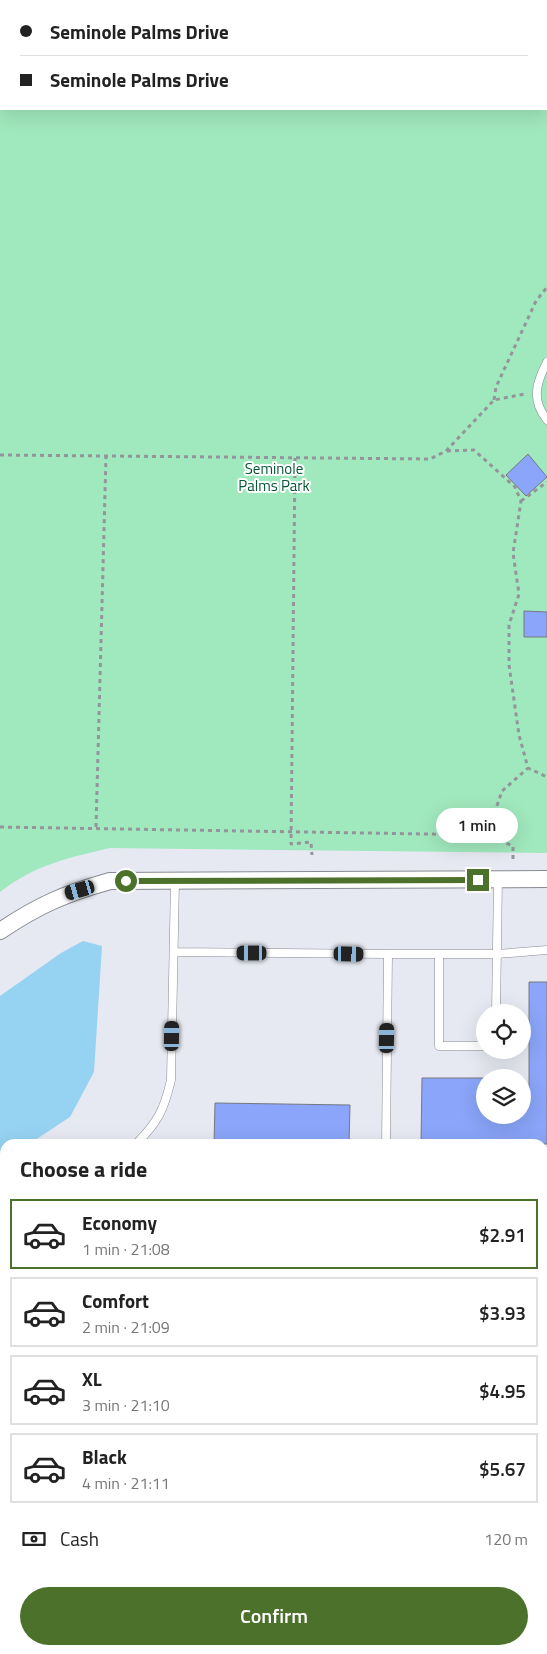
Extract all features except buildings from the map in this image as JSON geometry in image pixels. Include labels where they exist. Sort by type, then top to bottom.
[{"type":"street","points":[[0,931],[32,910],[75,891],[110,881],[547,879]]},
{"type":"lane","points":[[547,362],[536,391],[537,404],[547,420]]},
{"type":"lane","points":[[496,1004],[498,880]]},
{"type":"lane","points":[[141,1139],[154,1126],[164,1107],[171,1080],[175,881]]},
{"type":"lane","points":[[174,952],[497,954],[547,950]]},
{"type":"lane","points":[[386,1139],[388,954]]},
{"type":"lane","points":[[439,954],[439,1046],[476,1046]]},
{"type":"path","points":[[0,454],[430,459],[446,451],[494,400],[496,387],[532,310],[547,287]]},
{"type":"path","points":[[494,400],[536,391]]},
{"type":"path","points":[[446,451],[474,450],[515,487],[521,501],[513,553],[519,594],[509,625],[509,665],[519,735],[528,768],[547,777]]},
{"type":"path","points":[[96,827],[106,456]]},
{"type":"path","points":[[295,458],[293,831],[291,844],[311,842],[312,855]]},
{"type":"path","points":[[521,501],[547,482]]},
{"type":"path","points":[[487,835],[502,792],[528,768]]},
{"type":"path","points":[[0,827],[96,827],[487,835],[512,846],[512,858]]},
{"type":"green space","name":"Seminole Palms Park","points":[[0,110],[547,110],[547,853],[110,848],[52,864],[13,883],[0,892]]},
{"type":"water","points":[[83,941],[102,946],[94,1072],[70,1117],[37,1139],[0,1139],[0,996],[61,953]]},
{"type":"route","points":[[126,881],[478,880]]}]
